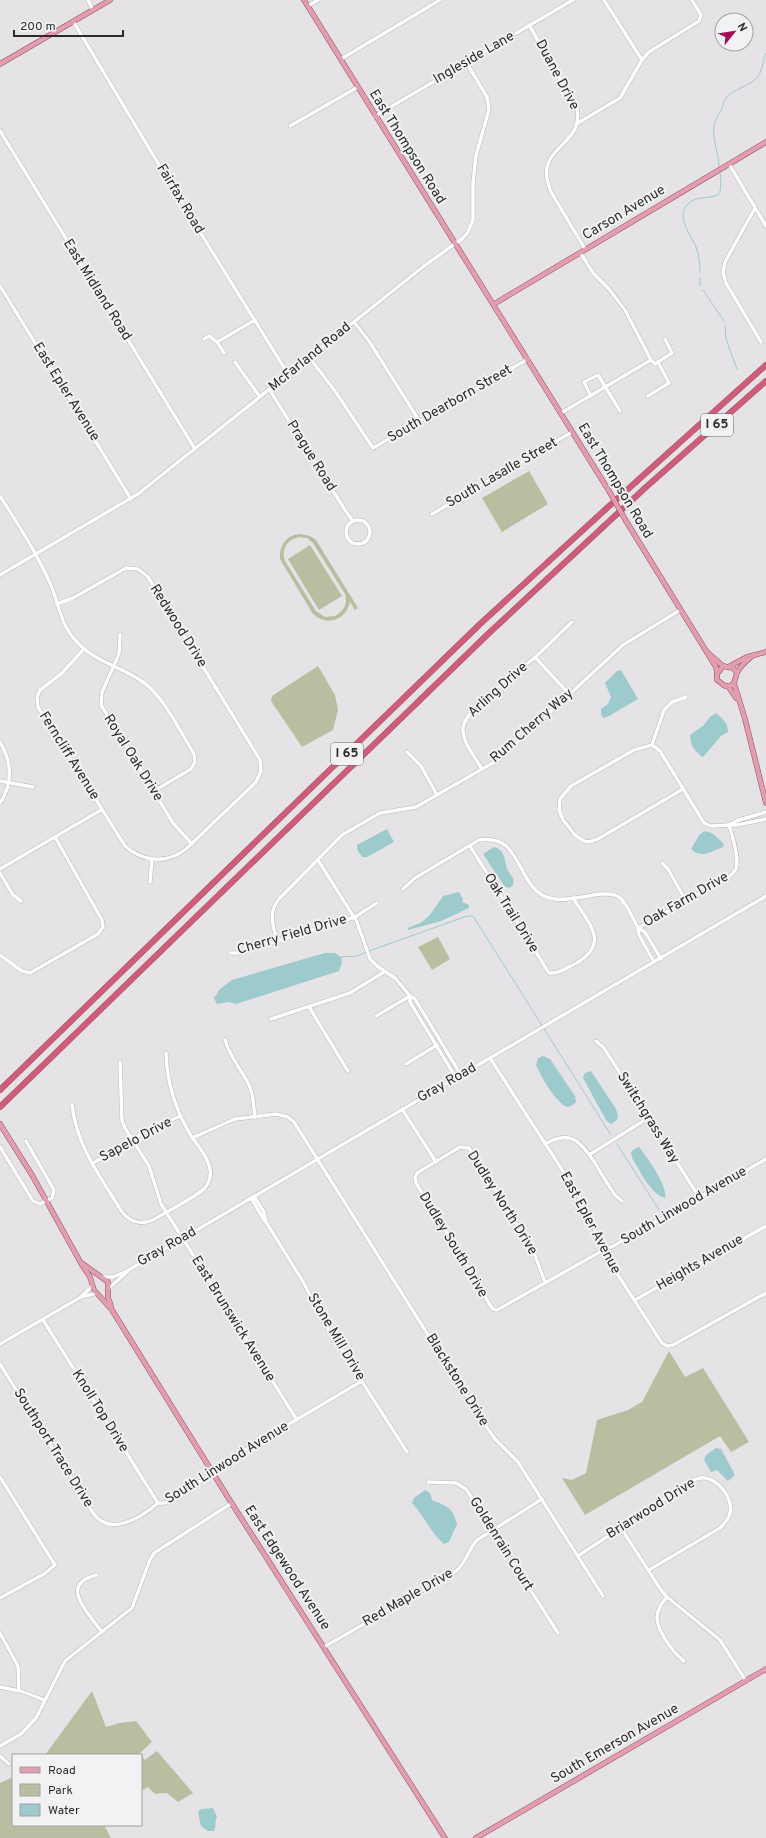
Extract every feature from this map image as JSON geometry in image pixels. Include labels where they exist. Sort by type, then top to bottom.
[{"type":"highway","name":"I 65","points":[[0,1090],[479,625],[766,365]]},
{"type":"highway","name":"I 65","points":[[0,1107],[488,634],[640,493],[766,381]]},
{"type":"main road","points":[[0,64],[110,0]]},
{"type":"main road","name":"East Thompson Road","points":[[304,0],[609,491],[716,667],[717,674]]},
{"type":"main road","name":"Carson Avenue","points":[[494,304],[766,142]]},
{"type":"main road","name":"East Thompson Road","points":[[699,641],[709,654],[723,666]]},
{"type":"main road","points":[[742,708],[728,686],[719,683],[717,674],[723,666],[730,666],[747,657],[766,652]]},
{"type":"main road","points":[[752,656],[741,666],[734,683],[742,708],[766,803]]},
{"type":"main road","points":[[730,666],[737,673]]},
{"type":"main road","points":[[728,686],[734,683]]},
{"type":"main road","points":[[0,1124],[47,1202],[80,1262],[90,1276],[94,1290],[98,1294],[106,1293],[109,1288],[108,1282],[80,1262]]},
{"type":"main road","points":[[93,1285],[96,1279],[103,1277]]},
{"type":"main road","name":"East Edgewood Avenue","points":[[109,1288],[108,1298],[112,1310]]},
{"type":"main road","name":"East Edgewood Avenue","points":[[98,1294],[112,1310],[212,1472],[445,1838]]},
{"type":"main road","name":"South Emerson Avenue","points":[[476,1838],[766,1669]]},
{"type":"street","points":[[88,0],[94,10]]},
{"type":"street","points":[[308,6],[318,0]]},
{"type":"street","points":[[341,59],[440,0]]},
{"type":"street","name":"Ingleside Lane","points":[[375,116],[573,0]]},
{"type":"street","points":[[604,0],[642,60]]},
{"type":"street","points":[[578,124],[620,98],[642,60],[654,48],[698,22],[701,18],[700,12],[692,0]]},
{"type":"street","name":"Fairfax Road","points":[[73,21],[174,190],[288,374]]},
{"type":"street","name":"Duane Drive","points":[[529,25],[575,102],[578,113],[578,124],[571,137],[552,155],[546,173],[551,192],[585,249]]},
{"type":"street","name":"McFarland Road","points":[[0,575],[131,499],[468,232],[473,220],[476,155],[489,110],[487,97],[466,62]]},
{"type":"street","points":[[290,126],[358,87]]},
{"type":"street","name":"East Midland Road","points":[[0,131],[195,449]]},
{"type":"street","points":[[729,164],[766,226]]},
{"type":"street","points":[[755,208],[724,262],[723,272],[726,283],[761,342]]},
{"type":"street","points":[[580,252],[593,273],[608,288],[625,310],[651,360],[655,364],[672,353],[665,339]]},
{"type":"street","name":"East Epler Avenue","points":[[0,286],[131,499]]},
{"type":"street","points":[[217,342],[255,320]]},
{"type":"street","points":[[354,322],[369,341],[420,422]]},
{"type":"street","points":[[204,339],[210,336],[217,342],[224,353]]},
{"type":"street","name":"South Dearborn Street","points":[[309,357],[330,384],[373,448],[528,359]]},
{"type":"street","points":[[561,413],[651,360]]},
{"type":"street","points":[[235,362],[260,397]]},
{"type":"street","points":[[648,396],[669,383],[658,362]]},
{"type":"street","points":[[591,396],[584,385],[585,381],[598,374],[620,411]]},
{"type":"street","name":"Prague Road","points":[[269,389],[353,521]]},
{"type":"street","name":"South Lasalle Street","points":[[432,514],[572,432]]},
{"type":"street","points":[[0,496],[36,554],[51,584],[66,628],[84,649],[96,658],[141,680],[155,693],[194,754],[195,760],[191,769],[154,792]]},
{"type":"street","points":[[353,521],[364,521],[369,527],[370,534],[364,543],[353,544],[348,538],[346,528],[353,521]]},
{"type":"street","name":"Redwood Drive","points":[[57,604],[73,598],[124,569],[134,568],[144,572],[260,760],[260,775],[256,782],[192,844]]},
{"type":"street","name":"Rum Cherry Way","points":[[277,941],[271,918],[273,909],[278,900],[342,835],[376,815],[412,809],[482,769],[503,755],[623,645],[680,610]]},
{"type":"street","name":"Arling Drive","points":[[482,769],[465,741],[463,730],[465,721],[469,714],[503,682],[535,657],[572,622]]},
{"type":"street","name":"Royal Oak Drive","points":[[120,634],[120,650],[102,692],[101,706],[175,826],[192,844]]},
{"type":"street","name":"Ferncliff Avenue","points":[[84,649],[61,674],[41,688],[37,696],[37,703],[39,709],[125,846],[139,856],[152,859]]},
{"type":"street","points":[[535,657],[569,694]]},
{"type":"street","points":[[652,745],[664,710],[672,702],[686,697]]},
{"type":"street","points":[[0,742],[8,760],[8,783],[5,794],[0,803]]},
{"type":"street","points":[[652,745],[660,751],[704,823],[711,826],[738,825],[766,819]]},
{"type":"street","points":[[652,745],[634,750],[571,786],[560,799],[559,805],[559,810],[567,825],[579,839],[589,842],[598,839],[683,789]]},
{"type":"street","points":[[408,752],[421,766],[437,795]]},
{"type":"street","points":[[0,781],[33,787]]},
{"type":"street","points":[[0,869],[102,810]]},
{"type":"street","points":[[729,825],[736,821],[766,812]]},
{"type":"street","name":"Oak Farm Drive","points":[[638,928],[727,878],[736,869],[737,858],[729,825]]},
{"type":"street","points":[[0,954],[20,970],[27,973],[33,972],[98,934],[102,928],[102,921],[55,838]]},
{"type":"street","points":[[403,889],[415,878],[479,840],[493,839],[505,844],[531,886],[543,897],[558,900],[608,894],[618,896],[624,903],[638,928],[639,935],[654,962]]},
{"type":"street","points":[[150,882],[152,859],[164,859],[174,856],[192,844]]},
{"type":"street","name":"Oak Trail Drive","points":[[470,846],[549,973],[557,974],[585,958],[595,946],[595,938],[592,930],[573,898]]},
{"type":"street","points":[[318,860],[355,917],[362,933],[368,955],[376,966],[394,978],[410,996],[415,999],[461,1074]]},
{"type":"street","points":[[662,863],[668,869],[686,901]]},
{"type":"street","points":[[0,873],[13,895],[21,901]]},
{"type":"street","name":"Gray Road","points":[[103,1277],[113,1277],[127,1270],[461,1074],[661,959],[766,896]]},
{"type":"street","name":"Cherry Field Drive","points":[[230,953],[239,953],[355,917],[377,903]]},
{"type":"street","points":[[638,928],[645,932],[661,959]]},
{"type":"street","points":[[271,1019],[350,993],[384,972]]},
{"type":"street","points":[[376,1016],[410,996]]},
{"type":"street","points":[[410,996],[410,1002],[456,1078]]},
{"type":"street","points":[[309,1007],[348,1070]]},
{"type":"street","points":[[225,1040],[228,1050],[249,1085],[252,1093],[255,1117]]},
{"type":"street","name":"Switchgrass Way","points":[[596,1041],[604,1048],[699,1197]]},
{"type":"street","points":[[406,1064],[441,1042]]},
{"type":"street","points":[[72,1104],[78,1135],[92,1164],[122,1212],[129,1219],[137,1222],[147,1222],[201,1192],[209,1179],[210,1169],[208,1163],[180,1116],[170,1088],[166,1053]]},
{"type":"street","name":"East Epler Avenue","points":[[490,1058],[581,1199],[607,1258],[662,1343],[667,1346],[673,1346],[766,1293]]},
{"type":"street","name":"East Brunswick Avenue","points":[[120,1062],[122,1081],[121,1115],[125,1128],[131,1139],[149,1166],[159,1198],[182,1238],[297,1420]]},
{"type":"street","points":[[402,1109],[436,1162]]},
{"type":"street","name":"Blackstone Drive","points":[[192,1138],[232,1120],[276,1114],[290,1119],[297,1126],[481,1419],[495,1439],[518,1462],[603,1596]]},
{"type":"street","name":"Sapelo Drive","points":[[92,1164],[131,1139],[180,1116]]},
{"type":"street","points":[[589,1155],[648,1118]]},
{"type":"street","points":[[545,1144],[553,1139],[563,1137],[572,1138],[579,1142],[615,1195],[622,1201]]},
{"type":"street","points":[[0,1147],[33,1201],[38,1204],[47,1202],[53,1196],[54,1189],[26,1141]]},
{"type":"street","name":"Dudley North Drive","points":[[436,1162],[460,1147],[466,1146],[471,1150],[528,1241],[545,1282]]},
{"type":"street","name":"South Linwood Avenue","points":[[497,1310],[545,1282],[604,1251],[766,1158]]},
{"type":"street","name":"Dudley South Drive","points":[[436,1162],[417,1172],[415,1177],[416,1183],[490,1305],[493,1309],[497,1310]]},
{"type":"street","name":"Stone Mill Drive","points":[[252,1197],[264,1220],[302,1280],[325,1323],[407,1452]]},
{"type":"street","name":"Heights Avenue","points":[[635,1300],[766,1226]]},
{"type":"street","name":"Gray Road","points":[[109,1288],[127,1270]]},
{"type":"street","points":[[0,1344],[81,1297],[93,1285]]},
{"type":"street","points":[[81,1297],[98,1294]]},
{"type":"street","name":"Knoll Top Drive","points":[[43,1320],[158,1503]]},
{"type":"street","name":"Southport Trace Drive","points":[[0,1364],[96,1518],[111,1525]]},
{"type":"street","name":"South Linwood Avenue","points":[[111,1525],[120,1525],[158,1503],[165,1503],[209,1476],[216,1467],[362,1381]]},
{"type":"street","points":[[0,1477],[55,1565],[44,1574],[0,1598]]},
{"type":"street","name":"Briarwood Drive","points":[[578,1556],[693,1480],[704,1478],[716,1482],[724,1491],[730,1504],[730,1514],[720,1528],[649,1570]]},
{"type":"street","name":"Goldenrain Court","points":[[428,1482],[450,1482],[460,1485],[468,1492],[558,1633]]},
{"type":"street","name":"Red Maple Drive","points":[[324,1647],[458,1570],[465,1561],[473,1545],[492,1530],[542,1499]]},
{"type":"street","points":[[0,1746],[26,1730],[36,1718],[65,1661],[132,1608],[149,1562],[154,1554],[232,1503]]},
{"type":"street","points":[[622,1528],[667,1597],[720,1640],[746,1681]]},
{"type":"street","points":[[96,1575],[87,1578],[79,1584],[77,1594],[79,1602],[102,1632]]},
{"type":"street","points":[[667,1597],[660,1605],[657,1612],[658,1628],[674,1653],[684,1661]]},
{"type":"street","points":[[0,1634],[18,1666],[19,1690]]},
{"type":"street","points":[[0,1687],[19,1690],[44,1700]]},
{"type":"street","points":[[0,1756],[9,1764]]},
{"type":"green space","points":[[529,471],[548,504],[502,532],[482,498]]},
{"type":"green space","points":[[300,534],[310,536],[316,540],[358,608],[355,610],[350,602],[348,608],[340,617],[330,621],[318,618],[313,614],[280,559],[284,542],[291,536]],"holes":[[[295,538],[307,538],[313,543],[345,594],[346,604],[341,612],[335,616],[325,617],[316,611],[285,561],[284,553],[288,543]]]},
{"type":"green space","points":[[310,545],[342,596],[319,610],[288,559]]},
{"type":"green space","points":[[318,666],[335,695],[338,710],[333,730],[302,747],[271,701],[272,696]]},
{"type":"green space","points":[[438,937],[450,959],[432,970],[418,947]]},
{"type":"green space","points":[[669,1351],[685,1377],[703,1368],[749,1442],[731,1452],[720,1436],[585,1515],[562,1478],[572,1480],[586,1473],[597,1420],[628,1410],[642,1402]]},
{"type":"green space","points":[[92,1691],[106,1727],[136,1721],[152,1742],[140,1753],[141,1754],[46,1754]]},
{"type":"green space","points":[[157,1751],[193,1793],[178,1802],[167,1793],[155,1794],[148,1787],[142,1790],[142,1756],[145,1760]]},
{"type":"green space","points":[[12,1777],[12,1826],[105,1826],[111,1838],[0,1838],[0,1783]]},
{"type":"water","points":[[621,670],[638,699],[603,718],[601,709],[608,704],[611,697],[605,683],[617,671]]},
{"type":"water","points":[[716,713],[723,719],[728,732],[721,736],[703,757],[694,748],[690,735],[703,726],[710,717]]},
{"type":"water","points":[[387,829],[394,842],[367,857],[362,857],[357,849],[357,845]]},
{"type":"water","points":[[705,831],[712,833],[724,844],[723,847],[706,854],[698,854],[691,849],[700,834]]},
{"type":"water","points":[[494,847],[503,854],[508,871],[513,879],[513,885],[510,888],[505,887],[483,854]]},
{"type":"water","points":[[459,892],[463,899],[462,902],[469,905],[469,908],[441,921],[408,930],[408,928],[422,922],[430,915],[443,896]]},
{"type":"water","points":[[325,953],[335,953],[341,957],[342,963],[339,971],[236,1004],[229,1002],[217,1004],[214,998],[220,989],[232,980]]},
{"type":"water","points":[[543,1056],[550,1059],[575,1096],[576,1102],[571,1106],[566,1107],[557,1099],[542,1077],[536,1065],[538,1058]]},
{"type":"water","points":[[591,1071],[616,1109],[618,1116],[617,1120],[611,1124],[606,1120],[583,1078],[585,1073]]},
{"type":"water","points":[[639,1147],[652,1164],[660,1179],[665,1193],[665,1198],[660,1196],[650,1187],[632,1158],[631,1152]]},
{"type":"water","points":[[716,1448],[721,1449],[734,1473],[734,1476],[728,1481],[717,1470],[711,1472],[704,1460],[706,1455]]},
{"type":"water","points":[[425,1490],[430,1493],[432,1500],[449,1508],[453,1514],[457,1524],[449,1542],[444,1544],[439,1540],[412,1503],[414,1498]]},
{"type":"water","points":[[213,1808],[217,1817],[215,1828],[214,1831],[208,1831],[201,1826],[198,1812],[201,1809]]},
{"type":"waterway","points":[[719,166],[714,137],[716,119],[727,96],[757,78],[761,71],[766,53]]},
{"type":"waterway","points":[[700,272],[697,250],[685,226],[683,214],[684,209],[688,204],[696,199],[712,197],[720,193],[720,173]]},
{"type":"waterway","points":[[700,278],[700,286]]},
{"type":"waterway","points":[[703,290],[724,321]]},
{"type":"waterway","points":[[725,326],[726,339],[737,369]]},
{"type":"waterway","points":[[369,951],[467,916],[473,916],[611,1135]]},
{"type":"waterway","points":[[341,957],[357,956],[366,952]]},
{"type":"waterway","points":[[617,1144],[663,1216]]}]
